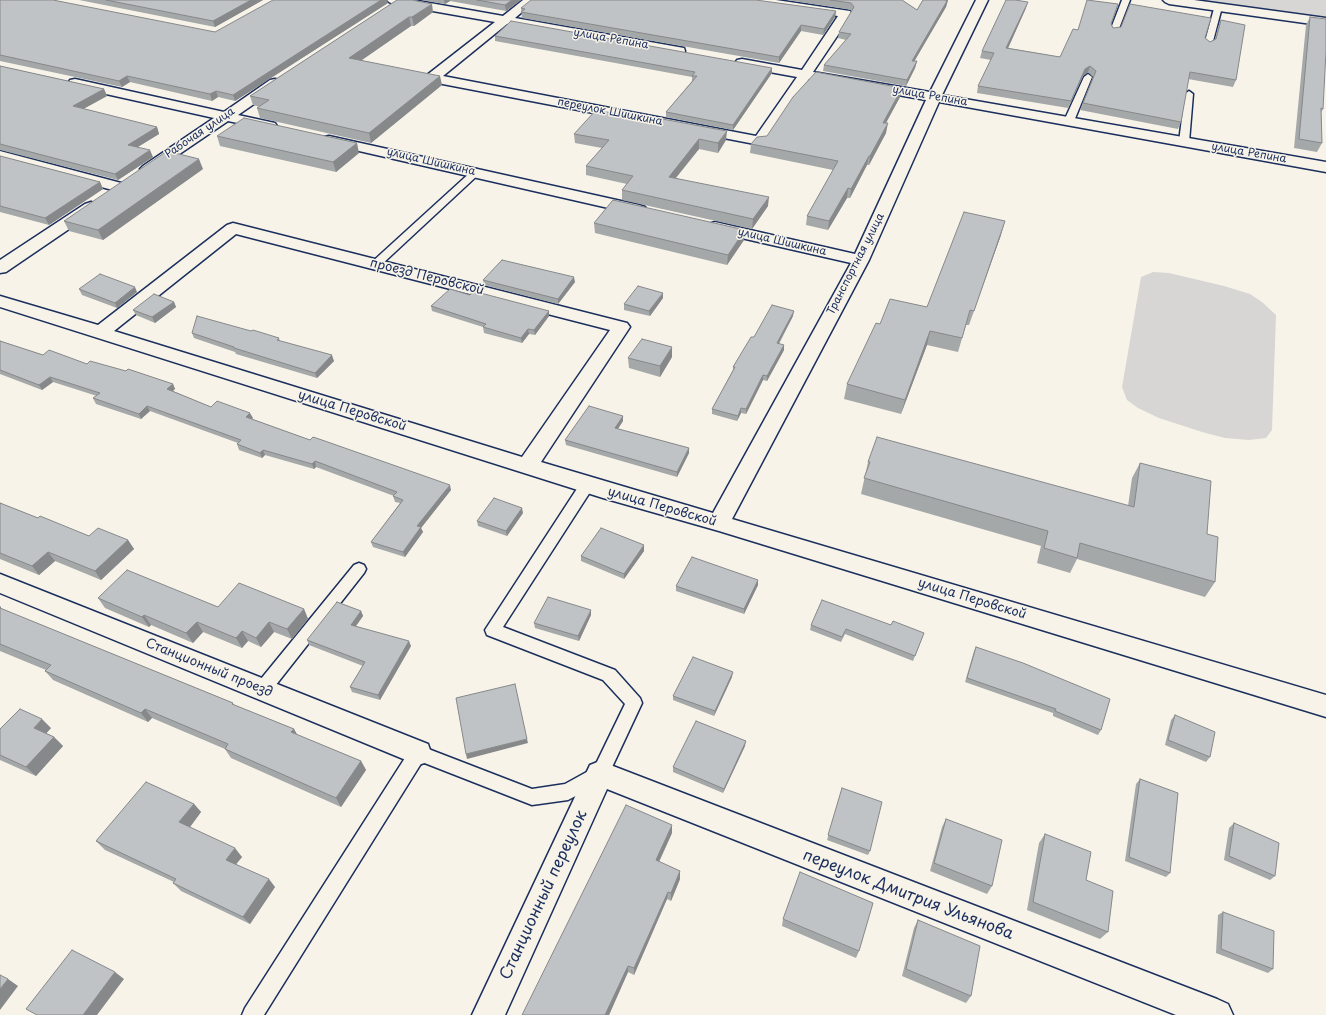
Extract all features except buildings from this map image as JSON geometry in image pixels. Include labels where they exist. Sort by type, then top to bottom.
[{"type":"street","name":"переулок Шишкина","points":[[530,0],[432,78],[760,141],[846,14],[752,0]]},
{"type":"street","name":"Транспортная улица","points":[[718,523],[861,260],[934,97],[982,0]]},
{"type":"street","points":[[1169,0],[1326,22]]},
{"type":"street","name":"улица Репина","points":[[395,3],[505,20],[690,53]]},
{"type":"street","name":"улица Репина","points":[[728,60],[1326,167]]},
{"type":"street","name":"Рабочая улица","points":[[0,268],[225,116],[290,74]]},
{"type":"street","points":[[62,80],[286,130]]},
{"type":"street","name":"улица Шишкина","points":[[316,137],[653,213]]},
{"type":"street","points":[[0,155],[120,187]]},
{"type":"street","name":"улица Шишкина","points":[[699,223],[861,260]]},
{"type":"street","name":"проезд Перовской","points":[[101,332],[234,228],[621,328],[527,466]]},
{"type":"street","name":"улица Перовской","points":[[0,301],[527,466],[1326,706]]},
{"type":"street","name":"Станционный проезд","points":[[0,583],[418,753]]},
{"type":"street","name":"Станционный переулок","points":[[488,1015],[600,774]]},
{"type":"street","name":"переулок Дмитрия Ульянова","points":[[600,774],[1217,1015]]},
{"type":"lane","points":[[1114,31],[1126,0]]},
{"type":"lane","points":[[1208,45],[1218,7]]},
{"type":"lane","points":[[1069,121],[1088,77]]},
{"type":"lane","points":[[1184,142],[1189,94]]},
{"type":"lane","points":[[376,264],[476,172]]},
{"type":"lane","points":[[252,1015],[418,753],[532,796],[568,792],[600,774],[634,703],[609,675],[493,630],[587,484]]},
{"type":"lane","points":[[262,690],[359,569]]},
{"type":"shaded area","points":[[1197,0],[1326,0],[1326,17]]},
{"type":"shaded area","points":[[1153,272],[1169,273],[1224,286],[1250,294],[1262,302],[1276,315],[1272,430],[1266,438],[1249,440],[1225,438],[1202,432],[1159,418],[1138,408],[1127,400],[1122,387],[1141,277]]}]
